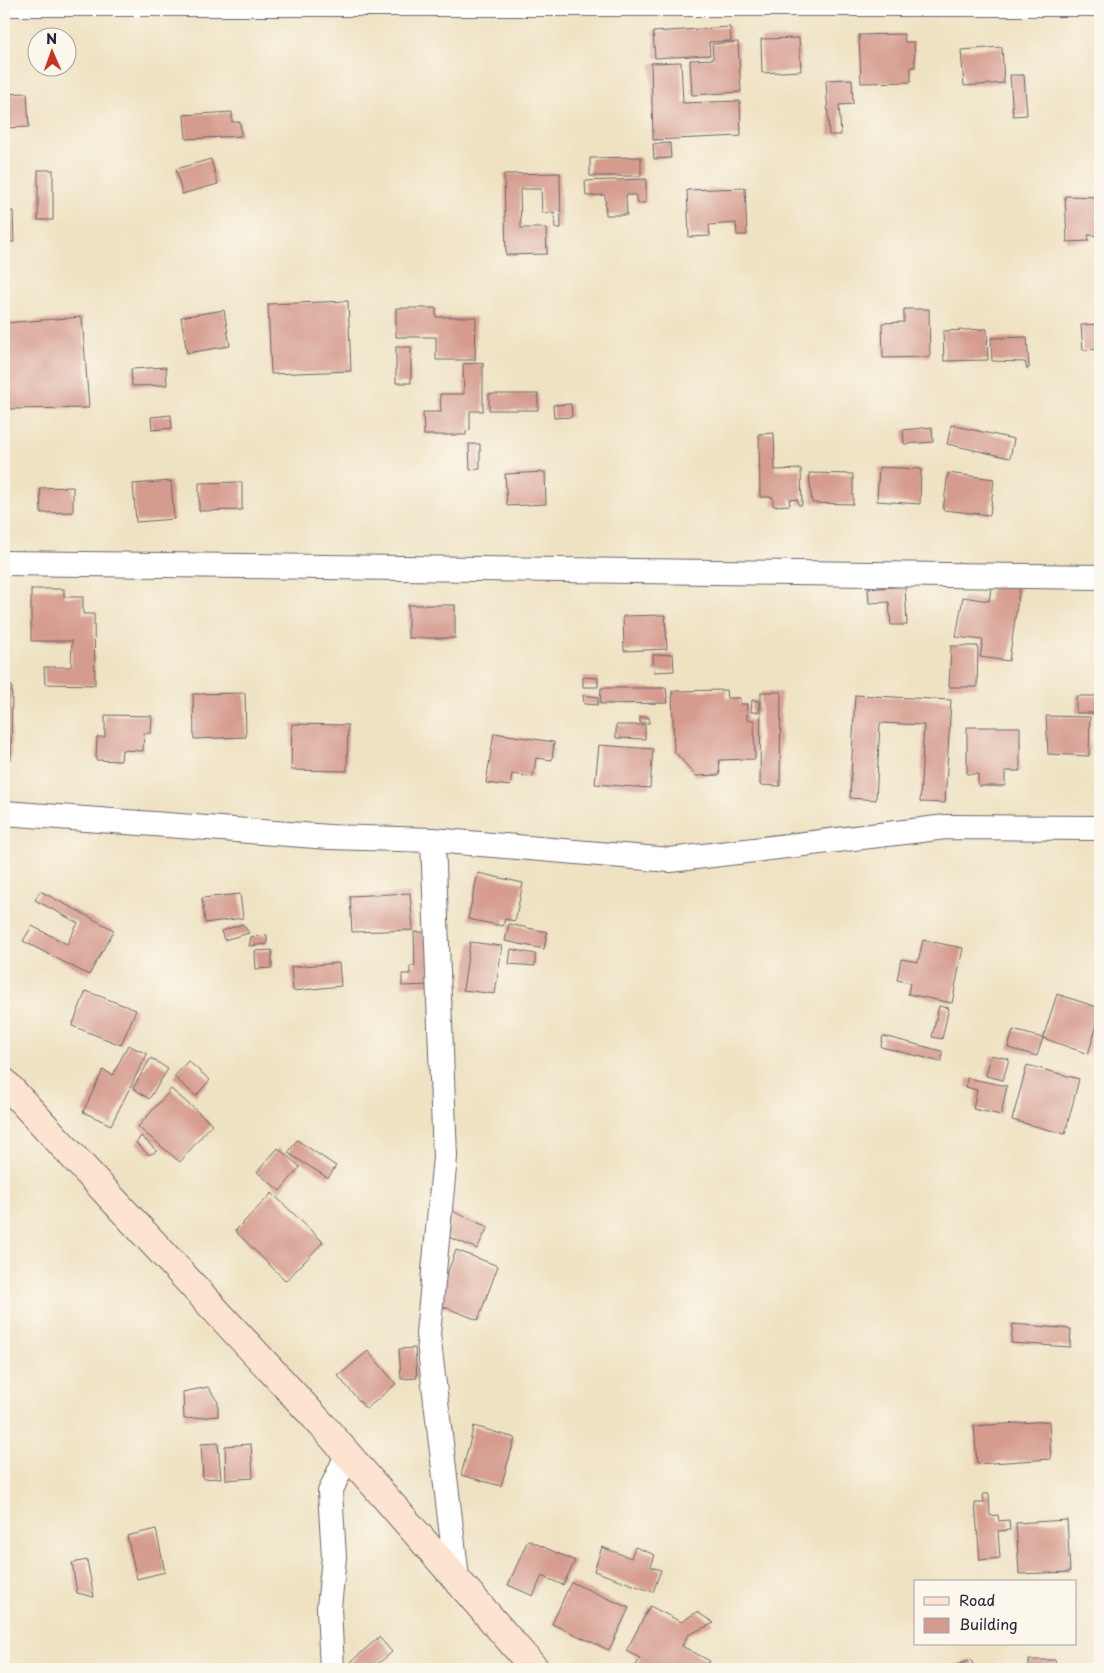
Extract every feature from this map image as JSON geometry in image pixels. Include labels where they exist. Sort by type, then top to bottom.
[{"type":"main road","points":[[4,1082],[348,1453],[535,1669]]},
{"type":"street","points":[[4,4],[1100,4]]},
{"type":"street","points":[[4,563],[1100,578]]},
{"type":"street","points":[[4,813],[329,837],[433,840],[670,860],[946,827],[1100,828]]},
{"type":"street","points":[[433,840],[445,1157],[428,1334],[457,1578]]},
{"type":"street","points":[[332,1669],[329,1608],[334,1557],[330,1492],[348,1453]]},
{"type":"building","points":[[730,27],[731,41],[709,42],[710,55],[655,58],[653,32]]},
{"type":"building","points":[[904,34],[905,42],[914,42],[915,67],[911,67],[911,82],[861,83],[859,35]]},
{"type":"building","points":[[799,38],[801,71],[762,73],[761,39]]},
{"type":"building","points":[[738,42],[741,92],[692,95],[690,60],[713,59],[712,44]]},
{"type":"building","points":[[1002,47],[1004,83],[964,86],[961,50]]},
{"type":"building","points":[[681,62],[683,103],[740,101],[741,136],[653,140],[651,63]]},
{"type":"building","points":[[1010,75],[1024,75],[1027,115],[1013,116]]},
{"type":"building","points":[[852,79],[853,104],[839,105],[841,135],[829,135],[826,80]]},
{"type":"building","points":[[27,93],[29,127],[4,128],[4,94]]},
{"type":"building","points":[[232,112],[232,122],[240,122],[241,136],[186,139],[184,115]]},
{"type":"building","points":[[670,143],[671,158],[654,159],[653,144]]},
{"type":"building","points":[[641,157],[641,176],[590,176],[590,158]]},
{"type":"building","points":[[211,159],[218,184],[182,194],[176,169]]},
{"type":"building","points":[[38,170],[53,170],[53,220],[38,220]]},
{"type":"building","points":[[560,173],[561,228],[555,228],[554,212],[542,213],[541,189],[520,189],[521,228],[546,228],[547,254],[506,255],[504,174]]},
{"type":"building","points":[[646,179],[646,203],[636,203],[636,195],[626,195],[627,215],[606,215],[605,195],[586,196],[585,181]]},
{"type":"building","points":[[745,188],[747,235],[737,235],[736,223],[709,225],[710,236],[689,237],[687,190]]},
{"type":"building","points":[[1065,196],[1100,197],[1100,236],[1088,235],[1089,241],[1067,242]]},
{"type":"building","points":[[13,211],[14,242],[4,242],[4,212]]},
{"type":"building","points":[[348,301],[351,371],[271,374],[268,304]]},
{"type":"building","points":[[396,308],[436,308],[436,317],[476,317],[475,360],[436,360],[436,337],[396,337]]},
{"type":"building","points":[[904,309],[929,309],[930,357],[883,358],[882,323],[904,322]]},
{"type":"building","points":[[224,310],[230,346],[187,353],[181,317]]},
{"type":"building","points":[[82,317],[89,408],[4,409],[4,323]]},
{"type":"building","points":[[1100,324],[1100,349],[1083,350],[1081,325]]},
{"type":"building","points":[[987,329],[988,360],[944,361],[943,331]]},
{"type":"building","points":[[1027,337],[1029,368],[1027,369],[1025,362],[992,361],[991,338]]},
{"type":"building","points":[[396,347],[411,347],[411,383],[396,383]]},
{"type":"building","points":[[483,363],[483,411],[470,411],[470,430],[466,431],[466,435],[424,435],[423,412],[441,412],[440,394],[464,394],[463,364]]},
{"type":"building","points":[[166,367],[167,385],[132,386],[131,369]]},
{"type":"building","points":[[489,394],[538,394],[538,410],[489,410]]},
{"type":"building","points":[[571,404],[572,417],[554,418],[553,405]]},
{"type":"building","points":[[171,415],[172,428],[152,430],[151,417]]},
{"type":"building","points":[[951,425],[1014,439],[1010,458],[947,444]]},
{"type":"building","points":[[932,427],[933,442],[904,444],[903,430]]},
{"type":"building","points":[[774,433],[775,470],[801,469],[802,505],[798,505],[798,500],[789,499],[790,505],[773,506],[773,497],[760,497],[759,434]]},
{"type":"building","points":[[469,444],[480,444],[480,469],[470,470]]},
{"type":"building","points":[[879,467],[921,469],[920,504],[877,501]]},
{"type":"building","points":[[545,472],[546,504],[507,506],[505,474]]},
{"type":"building","points":[[809,473],[853,474],[853,504],[812,503]]},
{"type":"building","points":[[948,473],[994,479],[990,515],[943,510]]},
{"type":"building","points":[[171,481],[174,519],[136,522],[133,484]]},
{"type":"building","points":[[242,482],[242,510],[199,511],[199,483]]},
{"type":"building","points":[[73,487],[73,512],[41,513],[40,488]]},
{"type":"building","points":[[992,581],[1020,585],[1009,661],[980,657],[983,640],[956,637],[963,597],[989,601]]},
{"type":"building","points":[[905,586],[907,625],[891,625],[889,602],[869,603],[868,589]]},
{"type":"building","points":[[31,589],[64,589],[64,597],[83,597],[83,614],[94,614],[95,685],[45,684],[44,667],[71,667],[72,641],[31,641]]},
{"type":"building","points":[[408,605],[455,605],[455,638],[408,638]]},
{"type":"building","points":[[665,615],[667,649],[624,651],[623,616]]},
{"type":"building","points":[[951,646],[978,646],[977,687],[949,687]]},
{"type":"building","points":[[673,654],[674,671],[654,672],[653,655]]},
{"type":"building","points":[[583,677],[598,678],[598,687],[583,687]]},
{"type":"building","points":[[4,686],[12,686],[11,759],[4,759]]},
{"type":"building","points":[[601,688],[666,688],[668,703],[600,704]]},
{"type":"building","points":[[726,690],[727,698],[740,698],[740,704],[747,704],[747,720],[754,720],[755,759],[719,760],[720,775],[696,776],[674,751],[672,691]]},
{"type":"building","points":[[761,692],[781,692],[780,786],[760,785]]},
{"type":"building","points":[[245,693],[246,737],[194,739],[193,694]]},
{"type":"building","points":[[583,695],[598,697],[598,705],[584,704]]},
{"type":"building","points":[[855,695],[951,700],[945,803],[920,802],[924,725],[880,723],[876,800],[850,798]]},
{"type":"building","points":[[1076,696],[1100,696],[1100,713],[1076,713]]},
{"type":"building","points":[[752,700],[759,701],[759,712],[751,712]]},
{"type":"building","points":[[105,715],[152,716],[151,733],[144,733],[143,751],[122,750],[121,761],[96,760],[97,737],[105,737]]},
{"type":"building","points":[[1046,716],[1090,717],[1089,756],[1048,754]]},
{"type":"building","points":[[640,717],[649,717],[649,723],[640,723]]},
{"type":"building","points":[[292,724],[348,725],[347,771],[291,770]]},
{"type":"building","points":[[616,725],[645,725],[645,739],[616,738]]},
{"type":"building","points":[[967,727],[1020,727],[1020,771],[1005,771],[1005,786],[978,786],[978,774],[967,774]]},
{"type":"building","points":[[494,733],[554,742],[552,760],[536,758],[533,777],[512,774],[510,786],[486,783]]},
{"type":"building","points":[[599,745],[653,749],[650,788],[595,784]]},
{"type":"building","points":[[478,873],[523,883],[515,921],[505,919],[503,926],[468,919]]},
{"type":"building","points":[[40,891],[114,930],[89,975],[23,941],[32,926],[67,944],[78,923],[35,900]]},
{"type":"building","points":[[410,893],[413,930],[352,932],[350,896]]},
{"type":"building","points":[[240,894],[243,918],[205,923],[202,898]]},
{"type":"building","points":[[243,924],[249,933],[224,940],[221,931]]},
{"type":"building","points":[[509,924],[547,932],[544,949],[505,941]]},
{"type":"building","points":[[414,932],[429,932],[430,985],[402,986],[402,974],[410,974],[410,966],[415,966]]},
{"type":"building","points":[[267,935],[267,944],[249,946],[251,937]]},
{"type":"building","points":[[923,940],[963,948],[952,1003],[908,994],[910,983],[897,980],[901,959],[918,962]]},
{"type":"building","points":[[470,942],[502,946],[495,994],[463,990]]},
{"type":"building","points":[[511,949],[535,954],[535,966],[509,964]]},
{"type":"building","points":[[272,950],[272,968],[256,969],[255,951]]},
{"type":"building","points":[[339,963],[341,986],[293,991],[291,967]]},
{"type":"building","points":[[86,991],[136,1010],[121,1045],[72,1026]]},
{"type":"building","points":[[1057,994],[1100,1008],[1100,1016],[1088,1054],[1043,1038]]},
{"type":"building","points":[[939,1006],[949,1008],[942,1039],[932,1037]]},
{"type":"building","points":[[1013,1030],[1043,1038],[1037,1056],[1008,1048]]},
{"type":"building","points":[[883,1036],[942,1051],[942,1062],[881,1047]]},
{"type":"building","points":[[128,1045],[147,1054],[111,1125],[83,1112],[103,1070],[113,1075]]},
{"type":"building","points":[[991,1055],[1009,1059],[1003,1080],[986,1076]]},
{"type":"building","points":[[151,1058],[168,1069],[149,1099],[133,1088]]},
{"type":"building","points":[[188,1061],[210,1080],[196,1096],[174,1077]]},
{"type":"building","points":[[1027,1065],[1079,1079],[1065,1134],[1012,1120]]},
{"type":"building","points":[[967,1078],[1007,1086],[1001,1115],[973,1109],[977,1090],[966,1087]]},
{"type":"building","points":[[171,1089],[212,1124],[180,1162],[138,1127]]},
{"type":"building","points":[[141,1136],[157,1151],[149,1155],[136,1143]]},
{"type":"building","points":[[297,1140],[336,1166],[328,1178],[288,1153]]},
{"type":"building","points":[[278,1148],[300,1167],[280,1191],[257,1172]]},
{"type":"building","points":[[272,1193],[323,1242],[286,1281],[235,1231]]},
{"type":"building","points":[[452,1211],[488,1227],[477,1249],[442,1234]]},
{"type":"building","points":[[456,1250],[498,1266],[478,1320],[436,1304]]},
{"type":"building","points":[[1013,1324],[1071,1329],[1070,1347],[1011,1343]]},
{"type":"building","points":[[415,1348],[417,1378],[401,1379],[399,1349]]},
{"type":"building","points":[[368,1351],[396,1384],[366,1409],[338,1376]]},
{"type":"building","points":[[208,1387],[218,1402],[218,1416],[184,1419],[183,1392]]},
{"type":"building","points":[[1049,1421],[1051,1459],[977,1464],[974,1426]]},
{"type":"building","points":[[474,1426],[515,1438],[501,1486],[461,1475]]},
{"type":"building","points":[[218,1443],[221,1478],[203,1479],[201,1444]]},
{"type":"building","points":[[251,1444],[253,1478],[226,1480],[225,1446]]},
{"type":"building","points":[[983,1494],[989,1494],[990,1516],[998,1515],[999,1521],[1009,1520],[1010,1530],[998,1531],[1000,1558],[980,1560],[975,1503],[984,1503]]},
{"type":"building","points":[[1067,1520],[1070,1572],[1019,1574],[1016,1523]]},
{"type":"building","points":[[156,1529],[165,1572],[137,1579],[127,1536]]},
{"type":"building","points":[[528,1540],[575,1561],[563,1585],[542,1576],[533,1596],[508,1585]]},
{"type":"building","points":[[602,1547],[631,1558],[635,1547],[655,1555],[651,1567],[661,1570],[653,1592],[594,1571]]},
{"type":"building","points":[[87,1560],[94,1597],[77,1593],[72,1563]]},
{"type":"building","points":[[571,1582],[629,1608],[609,1650],[552,1624]]},
{"type":"building","points":[[650,1606],[681,1622],[697,1612],[714,1623],[688,1635],[682,1646],[710,1661],[705,1669],[634,1669],[640,1658],[626,1651]]},
{"type":"building","points":[[379,1637],[392,1652],[372,1669],[344,1668]]},
{"type":"building","points":[[971,1660],[975,1669],[946,1669]]},
{"type":"building","points":[[1029,1660],[1055,1660],[1056,1669],[1029,1669]]}]
